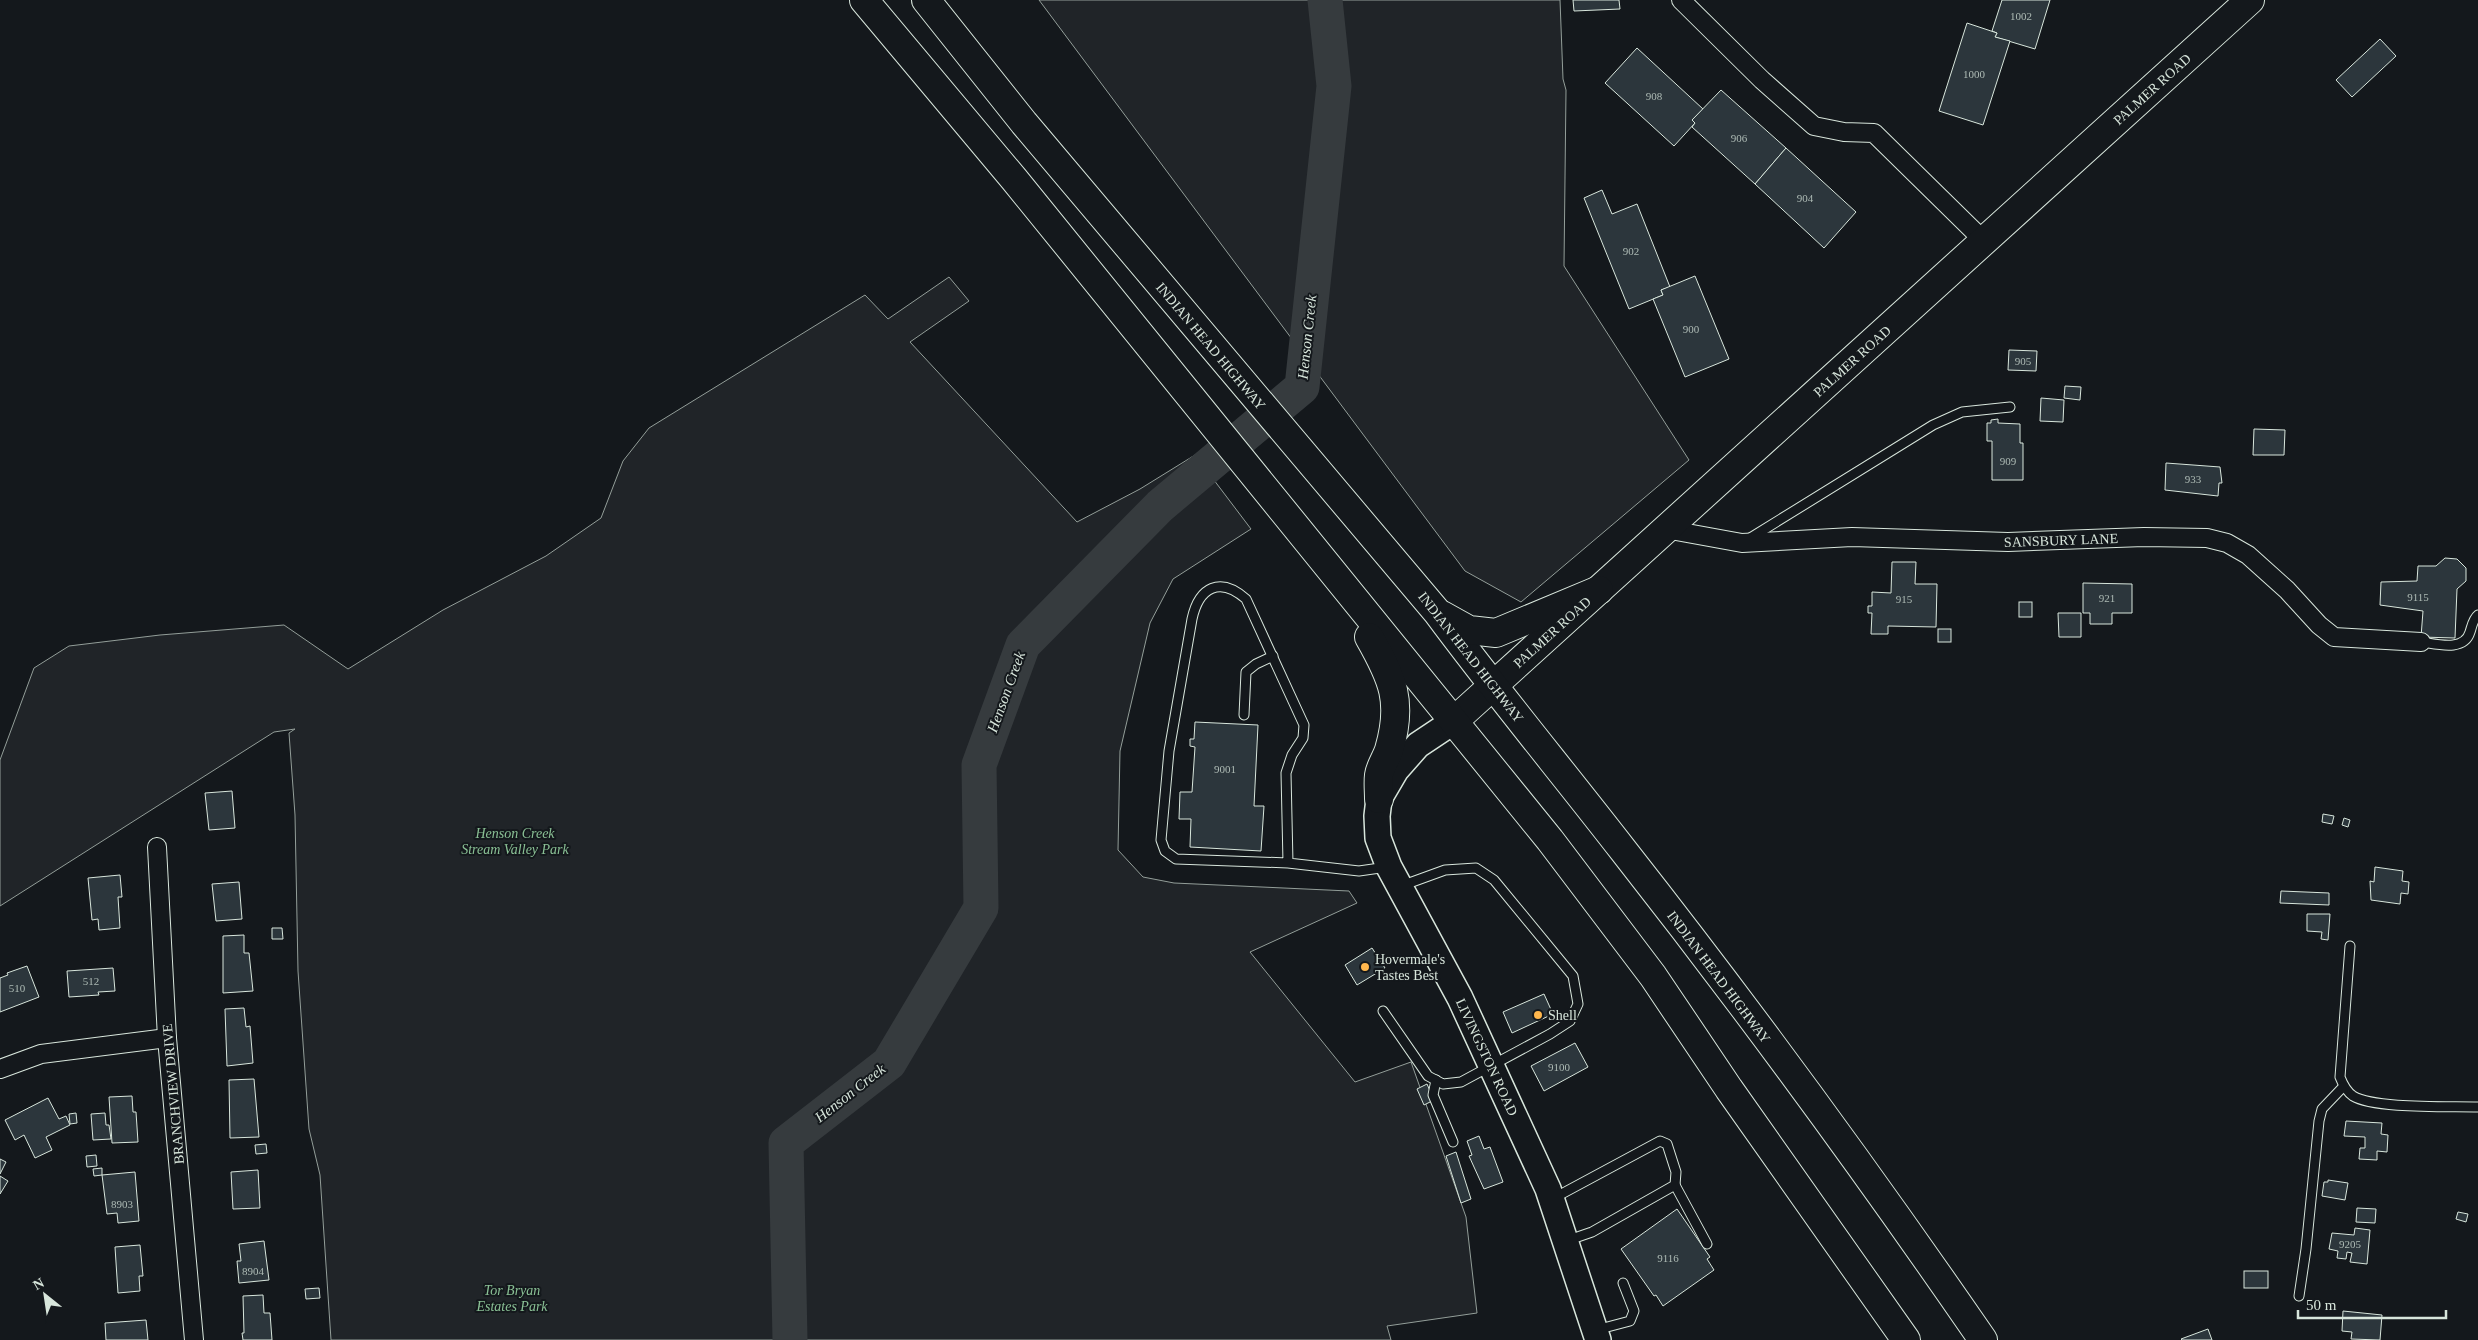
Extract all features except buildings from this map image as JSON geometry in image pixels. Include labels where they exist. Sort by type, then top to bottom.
[{"type":"main road","points":[[864,0],[1334,572],[1550,840],[1653,976],[1729,1089],[1906,1340]]},
{"type":"main road","name":"INDIAN HEAD HIGHWAY","points":[[926,0],[1024,124],[1437,612],[1492,686],[1624,850],[1863,1168],[1983,1340]]},
{"type":"main road","points":[[948,0],[975,61]]},
{"type":"main road","name":"PALMER ROAD","points":[[1454,721],[2250,0]]},
{"type":"main road","points":[[1334,572],[1388,669],[1395,690],[1395,720],[1388,751],[1379,774],[1379,799]]},
{"type":"main road","points":[[1437,612],[1469,630],[1496,633],[1599,590]]},
{"type":"main road","name":"LIVINGSTON ROAD","points":[[1454,721],[1418,745],[1396,770],[1379,799],[1376,816],[1378,838],[1395,877],[1460,998],[1551,1199],[1597,1335]]},
{"type":"street","points":[[1681,0],[1762,80],[1814,126],[1844,132],[1874,134],[1984,241]]},
{"type":"street","name":"SANSBURY LANE","points":[[1665,529],[1742,543],[1852,537],[2008,542],[2144,537],[2207,538],[2227,543],[2248,555],[2287,590],[2319,625],[2334,636],[2421,642]]},
{"type":"street","name":"BRANCHVIEW DRIVE","points":[[157,847],[167,1038],[194,1340]]},
{"type":"street","points":[[0,1069],[41,1054],[167,1038]]},
{"type":"lane","points":[[1742,543],[1933,425],[1962,412],[2010,407]]},
{"type":"lane","points":[[1288,863],[1286,773],[1292,754],[1303,738],[1304,725],[1246,599],[1235,589],[1221,585],[1205,592],[1196,602],[1169,751],[1161,840],[1165,851],[1176,859],[1288,863],[1395,877],[1476,868],[1494,880],[1573,976],[1578,1004],[1570,1021],[1461,1082],[1444,1084],[1428,1076],[1383,1012]]},
{"type":"lane","points":[[2421,642],[2449,645],[2463,644],[2468,639],[2474,618],[2478,615]]},
{"type":"lane","points":[[1244,715],[1246,672],[1256,664],[1273,656]]},
{"type":"lane","points":[[2350,946],[2340,1077],[2343,1087],[2353,1096],[2373,1103],[2478,1107]]},
{"type":"lane","points":[[1436,1080],[1433,1095],[1453,1142]]},
{"type":"lane","points":[[2299,1296],[2306,1249],[2319,1121],[2322,1109],[2343,1087]]},
{"type":"lane","points":[[1551,1199],[1660,1141],[1667,1144],[1676,1172],[1675,1185],[1707,1244]]},
{"type":"lane","points":[[1566,1241],[1592,1232],[1675,1185]]},
{"type":"lane","points":[[1597,1335],[1630,1321],[1634,1311],[1623,1283]]},
{"type":"green space","points":[[1039,0],[1560,0],[1563,79],[1566,90],[1564,266],[1689,460],[1521,602],[1465,571]]},
{"type":"green space","points":[[949,277],[969,301],[910,342],[1077,522],[1140,489],[1195,455],[1251,529],[1173,579],[1150,623],[1120,751],[1118,850],[1143,877],[1174,883],[1349,891],[1357,903],[1250,952],[1355,1082],[1411,1062],[1466,1217],[1477,1313],[1387,1326],[1391,1340],[331,1340],[320,1175],[309,1129],[298,971],[295,815],[289,733],[295,729],[274,732],[0,906],[0,760],[34,668],[69,646],[160,635],[284,625],[348,669],[443,610],[546,556],[601,518],[623,461],[649,428],[865,295],[888,319]]},
{"type":"waterway","name":"Henson Creek","points":[[790,1340],[786,1143],[889,1063],[981,908],[979,765],[1023,645],[1160,506],[1302,387],[1334,86],[1325,0]]},
{"type":"place","name":"Hovermale's Tastes Best","points":[[1365,967]]},
{"type":"place","name":"Shell","points":[[1538,1015]]},
{"type":"park label","name":"Henson Creek Stream Valley Park","points":[[515,842]]},
{"type":"park label","name":"Tor Bryan Estates Park","points":[[512,1298]]}]
